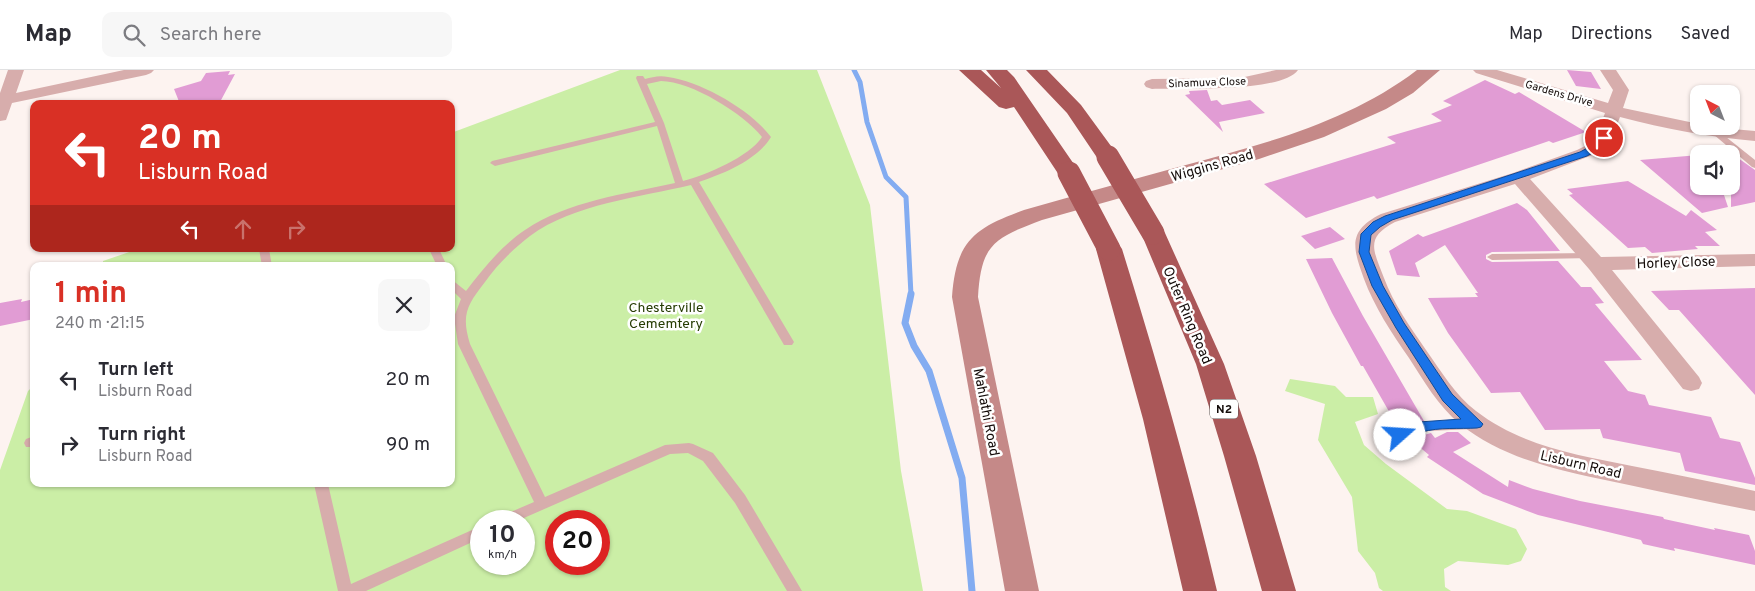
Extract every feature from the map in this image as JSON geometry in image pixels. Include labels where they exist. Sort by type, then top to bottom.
[{"type":"highway","points":[[969,70],[1042,132]]},
{"type":"highway","points":[[996,70],[1007,81],[1069,173],[1109,249],[1144,366],[1187,532],[1200,591]]},
{"type":"highway","name":"Outer Ring Road","points":[[1036,70],[1074,109],[1108,157],[1153,233],[1210,364],[1240,456],[1279,591]]},
{"type":"street","points":[[0,116],[16,70]]},
{"type":"street","points":[[6,100],[146,70]]},
{"type":"street","name":"Sinamuva Close","points":[[1152,84],[1240,82],[1279,76],[1290,70]]},
{"type":"street","name":"Wiggins Road","points":[[984,238],[1004,226],[1033,215],[1252,154],[1300,138],[1350,118],[1388,99],[1414,84],[1430,70]]},
{"type":"street","name":"Gardens Drive","points":[[1481,70],[1616,110],[1690,127]]},
{"type":"street","name":"Lisburn Road","points":[[1608,70],[1615,78],[1621,90],[1616,110],[1604,138],[1597,147],[1584,154],[1519,177],[1388,218],[1376,224],[1366,234],[1364,252],[1377,286],[1407,339],[1447,398],[1467,417],[1493,435],[1516,446],[1552,459],[1755,501]]},
{"type":"street","name":"Gardens Drive","points":[[1740,134],[1755,136]]},
{"type":"street","points":[[1519,177],[1592,260],[1691,383]]},
{"type":"street","name":"Mahlathi Road","points":[[984,238],[974,252],[965,274],[965,297],[1022,591]]},
{"type":"street","name":"Horley Close","points":[[1592,260],[1755,260]]},
{"type":"lane","points":[[542,504],[464,344],[458,326],[460,308],[490,268],[504,253],[528,232],[542,224],[580,210],[694,181],[727,167],[759,147],[767,137],[760,128],[728,105],[693,87],[672,80],[641,80],[660,123],[680,184]]},
{"type":"lane","points":[[495,163],[660,123]]},
{"type":"lane","points":[[1720,135],[1755,165]]},
{"type":"lane","points":[[694,181],[788,342]]},
{"type":"lane","points":[[1492,257],[1592,260]]},
{"type":"lane","points":[[455,287],[467,298]]},
{"type":"lane","points":[[1400,435],[1419,427],[1435,424],[1477,424]]},
{"type":"lane","points":[[529,510],[669,449],[681,447],[697,450],[708,457],[740,499],[795,591]]},
{"type":"lane","points":[[322,487],[345,591]]},
{"type":"lane","points":[[351,591],[470,537]]},
{"type":"green space","name":"Chesterville Cememtery","points":[[620,70],[817,70],[870,205],[901,471],[923,591],[0,591],[0,470],[30,389],[30,487],[455,487],[455,262],[103,262],[129,252],[455,252],[455,132]]},
{"type":"green space","points":[[1290,379],[1335,386],[1346,397],[1373,397],[1378,414],[1355,422],[1364,445],[1386,464],[1447,509],[1467,511],[1516,529],[1527,549],[1521,561],[1508,565],[1458,561],[1444,569],[1445,587],[1451,591],[1383,591],[1379,588],[1375,573],[1358,551],[1352,497],[1318,440],[1325,404],[1285,391]]},
{"type":"building","points":[[1567,70],[1591,72],[1601,89],[1576,86]]},
{"type":"building","points":[[230,71],[228,75],[235,74],[221,100],[178,100],[174,89],[201,81],[206,73]]},
{"type":"building","points":[[1485,80],[1515,94],[1519,92],[1586,132],[1553,143],[1549,141],[1377,199],[1374,196],[1306,218],[1264,184],[1396,143],[1387,137],[1442,121],[1431,114],[1452,105],[1443,101]]},
{"type":"building","points":[[1207,90],[1211,101],[1217,100],[1222,105],[1250,100],[1265,113],[1219,122],[1223,132],[1185,95],[1190,94],[1189,91]]},
{"type":"building","points":[[1690,156],[1690,195],[1724,195],[1728,207],[1702,213],[1640,160]]},
{"type":"building","points":[[1740,159],[1755,170],[1755,202],[1731,207],[1731,195],[1740,195]]},
{"type":"building","points":[[1628,181],[1686,216],[1691,210],[1717,230],[1705,232],[1720,246],[1695,246],[1698,249],[1652,253],[1645,247],[1628,248],[1569,195],[1573,194],[1567,189]]},
{"type":"building","points":[[1517,203],[1527,210],[1560,251],[1492,252],[1486,255],[1486,259],[1492,262],[1558,261],[1581,287],[1591,287],[1604,303],[1595,304],[1642,360],[1604,361],[1628,391],[1645,395],[1649,405],[1711,417],[1720,438],[1740,442],[1755,478],[1755,485],[1685,471],[1680,453],[1603,438],[1600,429],[1545,430],[1520,392],[1491,393],[1448,333],[1428,298],[1478,297],[1475,293],[1478,293],[1445,245],[1415,263],[1420,277],[1397,275],[1389,251],[1418,234],[1423,237]]},
{"type":"building","points":[[1330,227],[1345,239],[1315,249],[1301,236]]},
{"type":"building","points":[[1332,258],[1363,316],[1424,421],[1399,429],[1363,366],[1361,366],[1332,313],[1306,259]]},
{"type":"building","points":[[1755,288],[1755,395],[1679,310],[1669,310],[1651,291]]},
{"type":"building","points":[[22,299],[21,302],[30,300],[30,320],[0,326],[0,303]]},
{"type":"building","points":[[1447,432],[1458,432],[1471,443],[1453,452],[1508,487],[1509,480],[1533,489],[1580,501],[1663,517],[1664,519],[1715,530],[1714,528],[1749,535],[1755,551],[1755,565],[1674,548],[1675,551],[1643,544],[1641,540],[1538,515],[1483,494],[1427,457],[1429,455],[1410,439],[1431,433],[1435,438]]},
{"type":"waterway","points":[[854,70],[860,82],[867,122],[886,177],[906,197],[911,294]]},
{"type":"waterway","points":[[911,294],[905,323],[914,346],[929,371],[962,478],[972,591]]},
{"type":"route","points":[[1400,435],[1419,427],[1435,424],[1477,424],[1447,398],[1407,339],[1377,286],[1364,252],[1366,234],[1376,224],[1388,218],[1519,177],[1584,154],[1597,147],[1604,138]]}]
